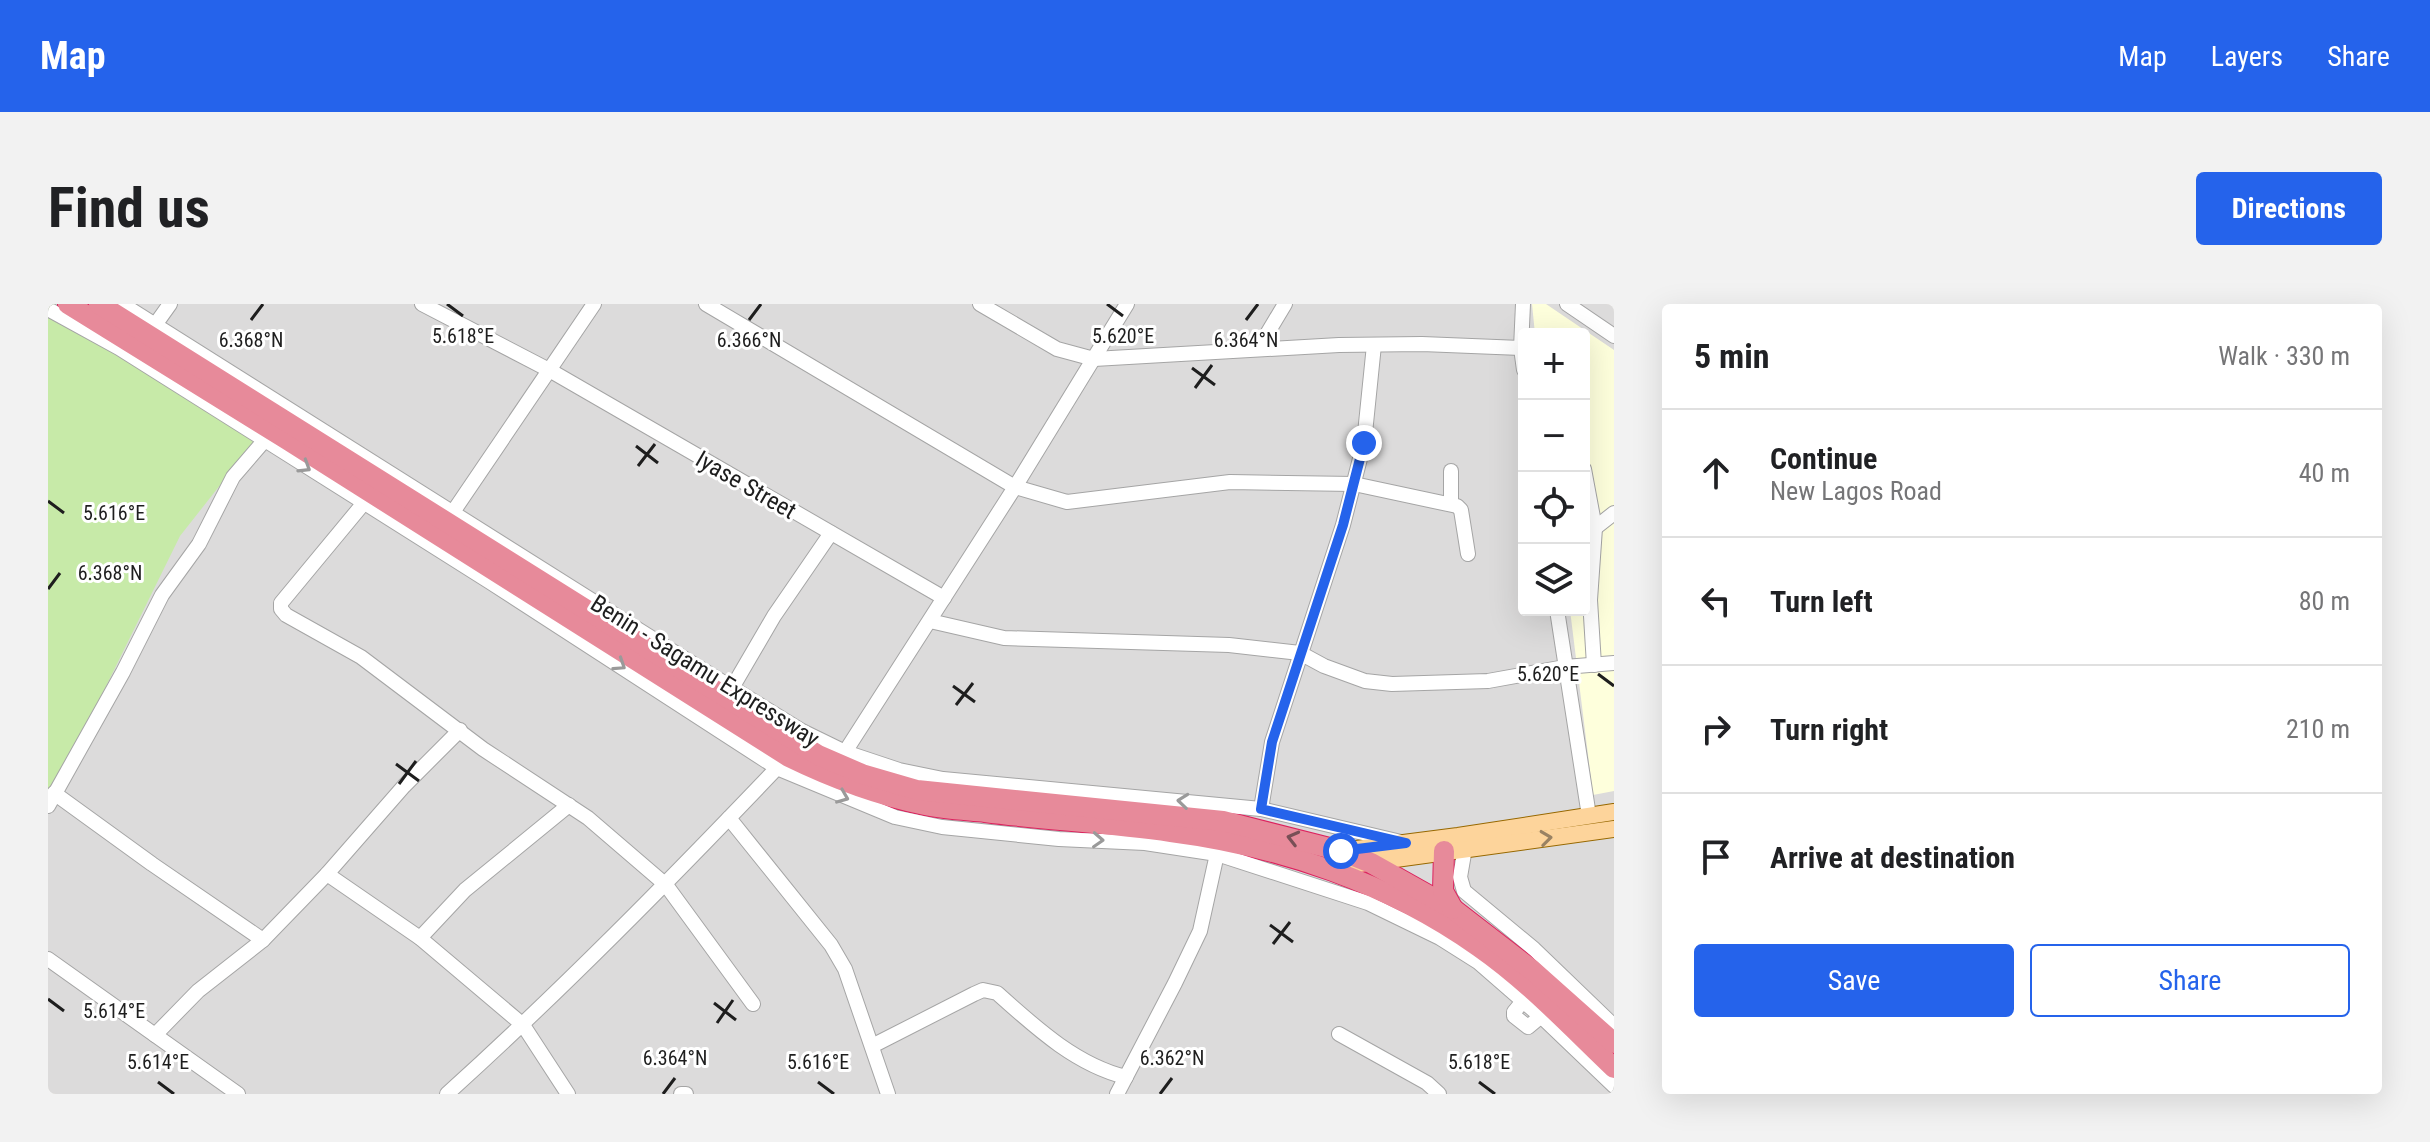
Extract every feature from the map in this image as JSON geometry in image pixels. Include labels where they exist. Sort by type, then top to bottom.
[{"type":"highway","name":"Benin - Sagamu Expressway","points":[[68,304],[789,757],[828,776],[927,806],[1172,832],[1263,859],[1335,859],[1481,948],[1538,996],[1614,1068]]},
{"type":"highway","points":[[99,304],[818,755],[862,774],[917,790],[1223,821],[1335,859],[1371,863],[1453,909],[1532,970],[1614,1043]]},
{"type":"highway","points":[[1444,851],[1443,891],[1453,909]]},
{"type":"main road","points":[[1335,859],[1406,843],[1614,812]]},
{"type":"main road","points":[[1371,863],[1614,829]]},
{"type":"street","points":[[122,304],[732,688],[802,731],[845,752],[899,770],[943,779],[1261,809],[1406,843]]},
{"type":"street","points":[[155,325],[170,304]]},
{"type":"street","name":"Iyase Street","points":[[422,304],[551,371],[944,598]]},
{"type":"street","points":[[453,512],[594,304]]},
{"type":"street","points":[[706,304],[1015,487],[1067,502],[1230,482],[1354,484],[1451,504],[1461,510],[1468,554]]},
{"type":"street","points":[[980,304],[1057,349],[1094,359],[1374,345],[1518,348]]},
{"type":"street","points":[[845,752],[1015,487],[1127,304]]},
{"type":"street","points":[[1258,349],[1285,304]]},
{"type":"street","points":[[1522,328],[1523,304]]},
{"type":"street","points":[[1567,304],[1614,336]]},
{"type":"street","points":[[48,309],[119,348],[777,768],[895,817],[942,827],[1059,839],[1145,843],[1263,859],[1368,903],[1440,938],[1478,962],[1614,1086]]},
{"type":"street","points":[[1261,809],[1272,742],[1331,562],[1364,443],[1374,345]]},
{"type":"street","points":[[263,940],[51,800],[162,595],[199,544],[233,477],[264,441]]},
{"type":"street","points":[[1451,471],[1451,504]]},
{"type":"street","points":[[1585,472],[1595,528],[1590,600],[1594,665]]},
{"type":"street","points":[[363,504],[281,603],[281,609],[286,615],[361,657],[483,749],[588,818],[666,885],[753,1004]]},
{"type":"street","points":[[1595,528],[1614,513]]},
{"type":"street","points":[[732,688],[774,616],[831,533]]},
{"type":"street","points":[[1558,616],[1589,816]]},
{"type":"street","points":[[930,621],[1004,638],[1229,645],[1300,653],[1324,666],[1365,681],[1392,684],[1488,681],[1565,667],[1614,663]]},
{"type":"street","points":[[155,1035],[198,991],[263,940],[327,874],[404,786],[460,730]]},
{"type":"street","points":[[447,1094],[523,1025],[666,885],[777,768]]},
{"type":"street","points":[[420,938],[465,890],[569,805]]},
{"type":"street","points":[[729,818],[831,945],[845,969],[888,1094]]},
{"type":"street","points":[[1465,848],[1460,877],[1464,891],[1534,949],[1614,1026]]},
{"type":"street","points":[[1117,1094],[1200,931],[1217,854]]},
{"type":"street","points":[[327,874],[420,938],[523,1025],[568,1094]]},
{"type":"street","points":[[48,959],[238,1094]]},
{"type":"street","points":[[872,1046],[974,994],[990,991],[997,993],[1057,1043],[1105,1072],[1126,1077]]},
{"type":"street","points":[[1339,1034],[1427,1083],[1439,1094]]},
{"type":"shaded area","points":[[48,304],[1614,304],[1614,1094],[48,1094]]},
{"type":"shaded area","points":[[1532,304],[1546,304],[1581,328],[1534,328]]},
{"type":"shaded area","points":[[1590,334],[1614,350],[1614,791],[1593,795],[1571,616],[1590,616]]},
{"type":"green space","points":[[48,304],[54,304],[104,329],[262,432],[180,536],[83,733],[48,791]]},
{"type":"route","points":[[1341,851],[1406,843],[1261,809],[1272,742],[1343,525],[1364,443]]}]
